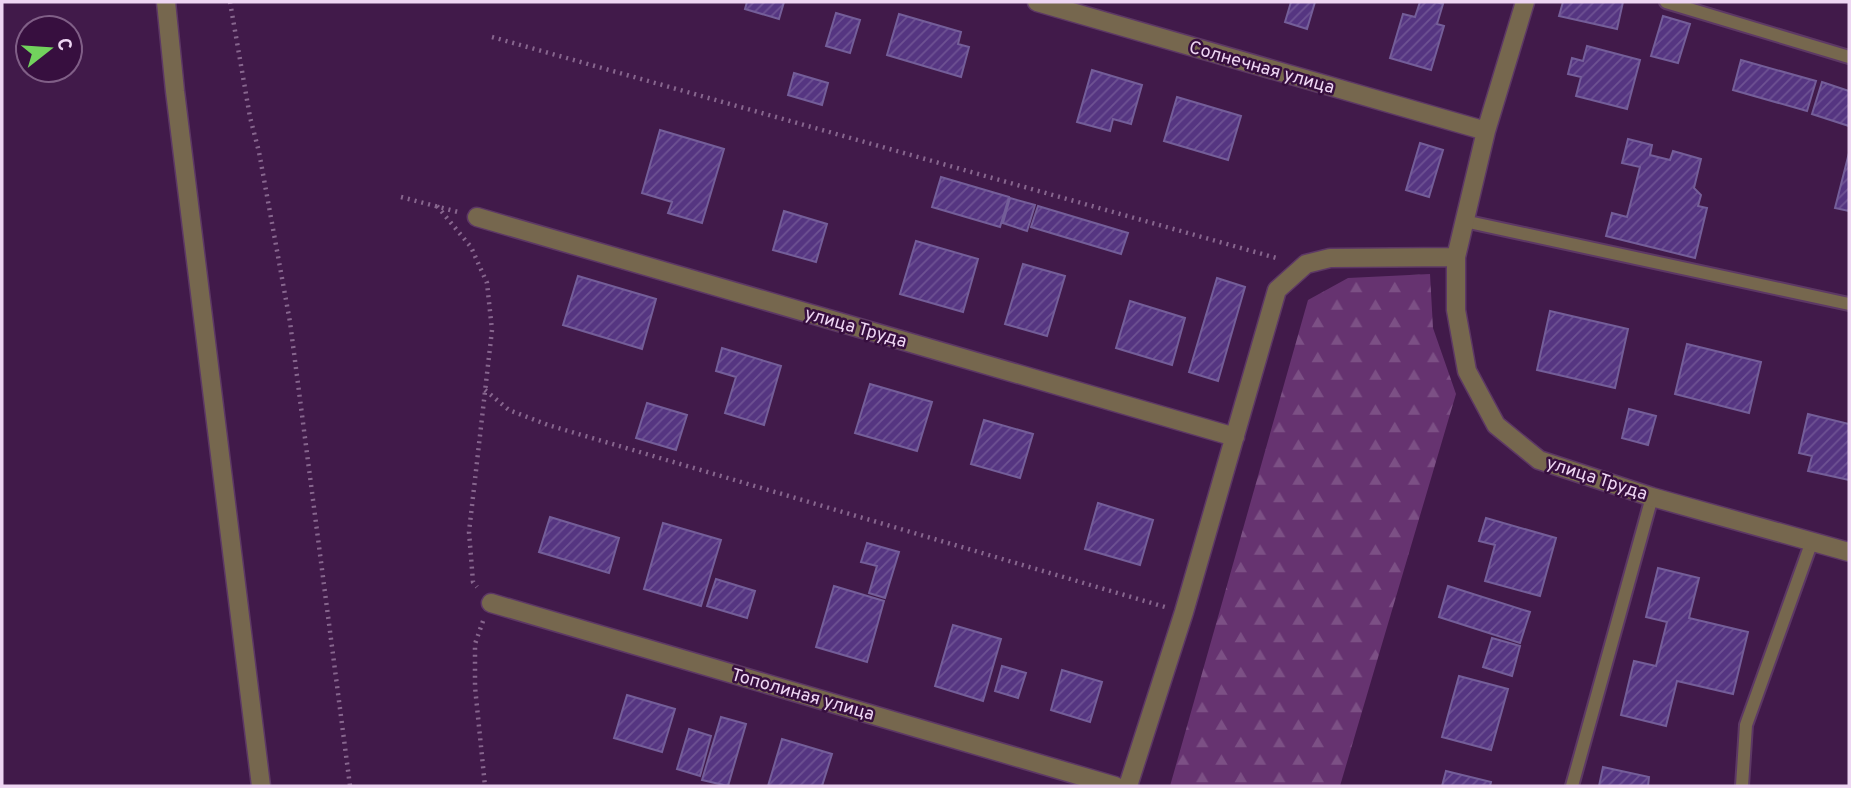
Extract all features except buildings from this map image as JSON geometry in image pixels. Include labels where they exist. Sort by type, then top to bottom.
[{"type":"street","points":[[166,2],[261,786]]},
{"type":"street","name":"Солнечная улица","points":[[1037,2],[1486,131]]},
{"type":"street","name":"улица Труда","points":[[1525,2],[1486,131],[1456,257],[1455,310],[1467,371],[1496,425],[1539,460],[1652,497],[1849,552]]},
{"type":"street","name":"улица Труда","points":[[477,217],[1235,437]]},
{"type":"street","points":[[1128,786],[1184,612],[1277,290],[1306,264],[1330,258],[1456,257]]},
{"type":"street","name":"Тополиная улица","points":[[491,603],[1115,786]]},
{"type":"lane","points":[[1666,2],[1849,57]]},
{"type":"lane","points":[[1464,221],[1849,304]]},
{"type":"lane","points":[[1572,786],[1652,497]]},
{"type":"lane","points":[[1742,786],[1746,725],[1812,541]]},
{"type":"path","points":[[230,2],[290,322],[349,786]]},
{"type":"path","points":[[492,37],[846,135],[1269,257],[1306,264]]},
{"type":"path","points":[[401,197],[477,217]]},
{"type":"path","points":[[437,206],[471,247],[487,283],[492,330],[470,532],[473,582],[491,603],[475,644],[475,687],[485,786]]},
{"type":"path","points":[[485,390],[509,410],[548,425],[1184,612]]},
{"type":"green space","points":[[1430,274],[1433,328],[1456,394],[1340,786],[1170,786],[1308,300],[1348,278]]}]
